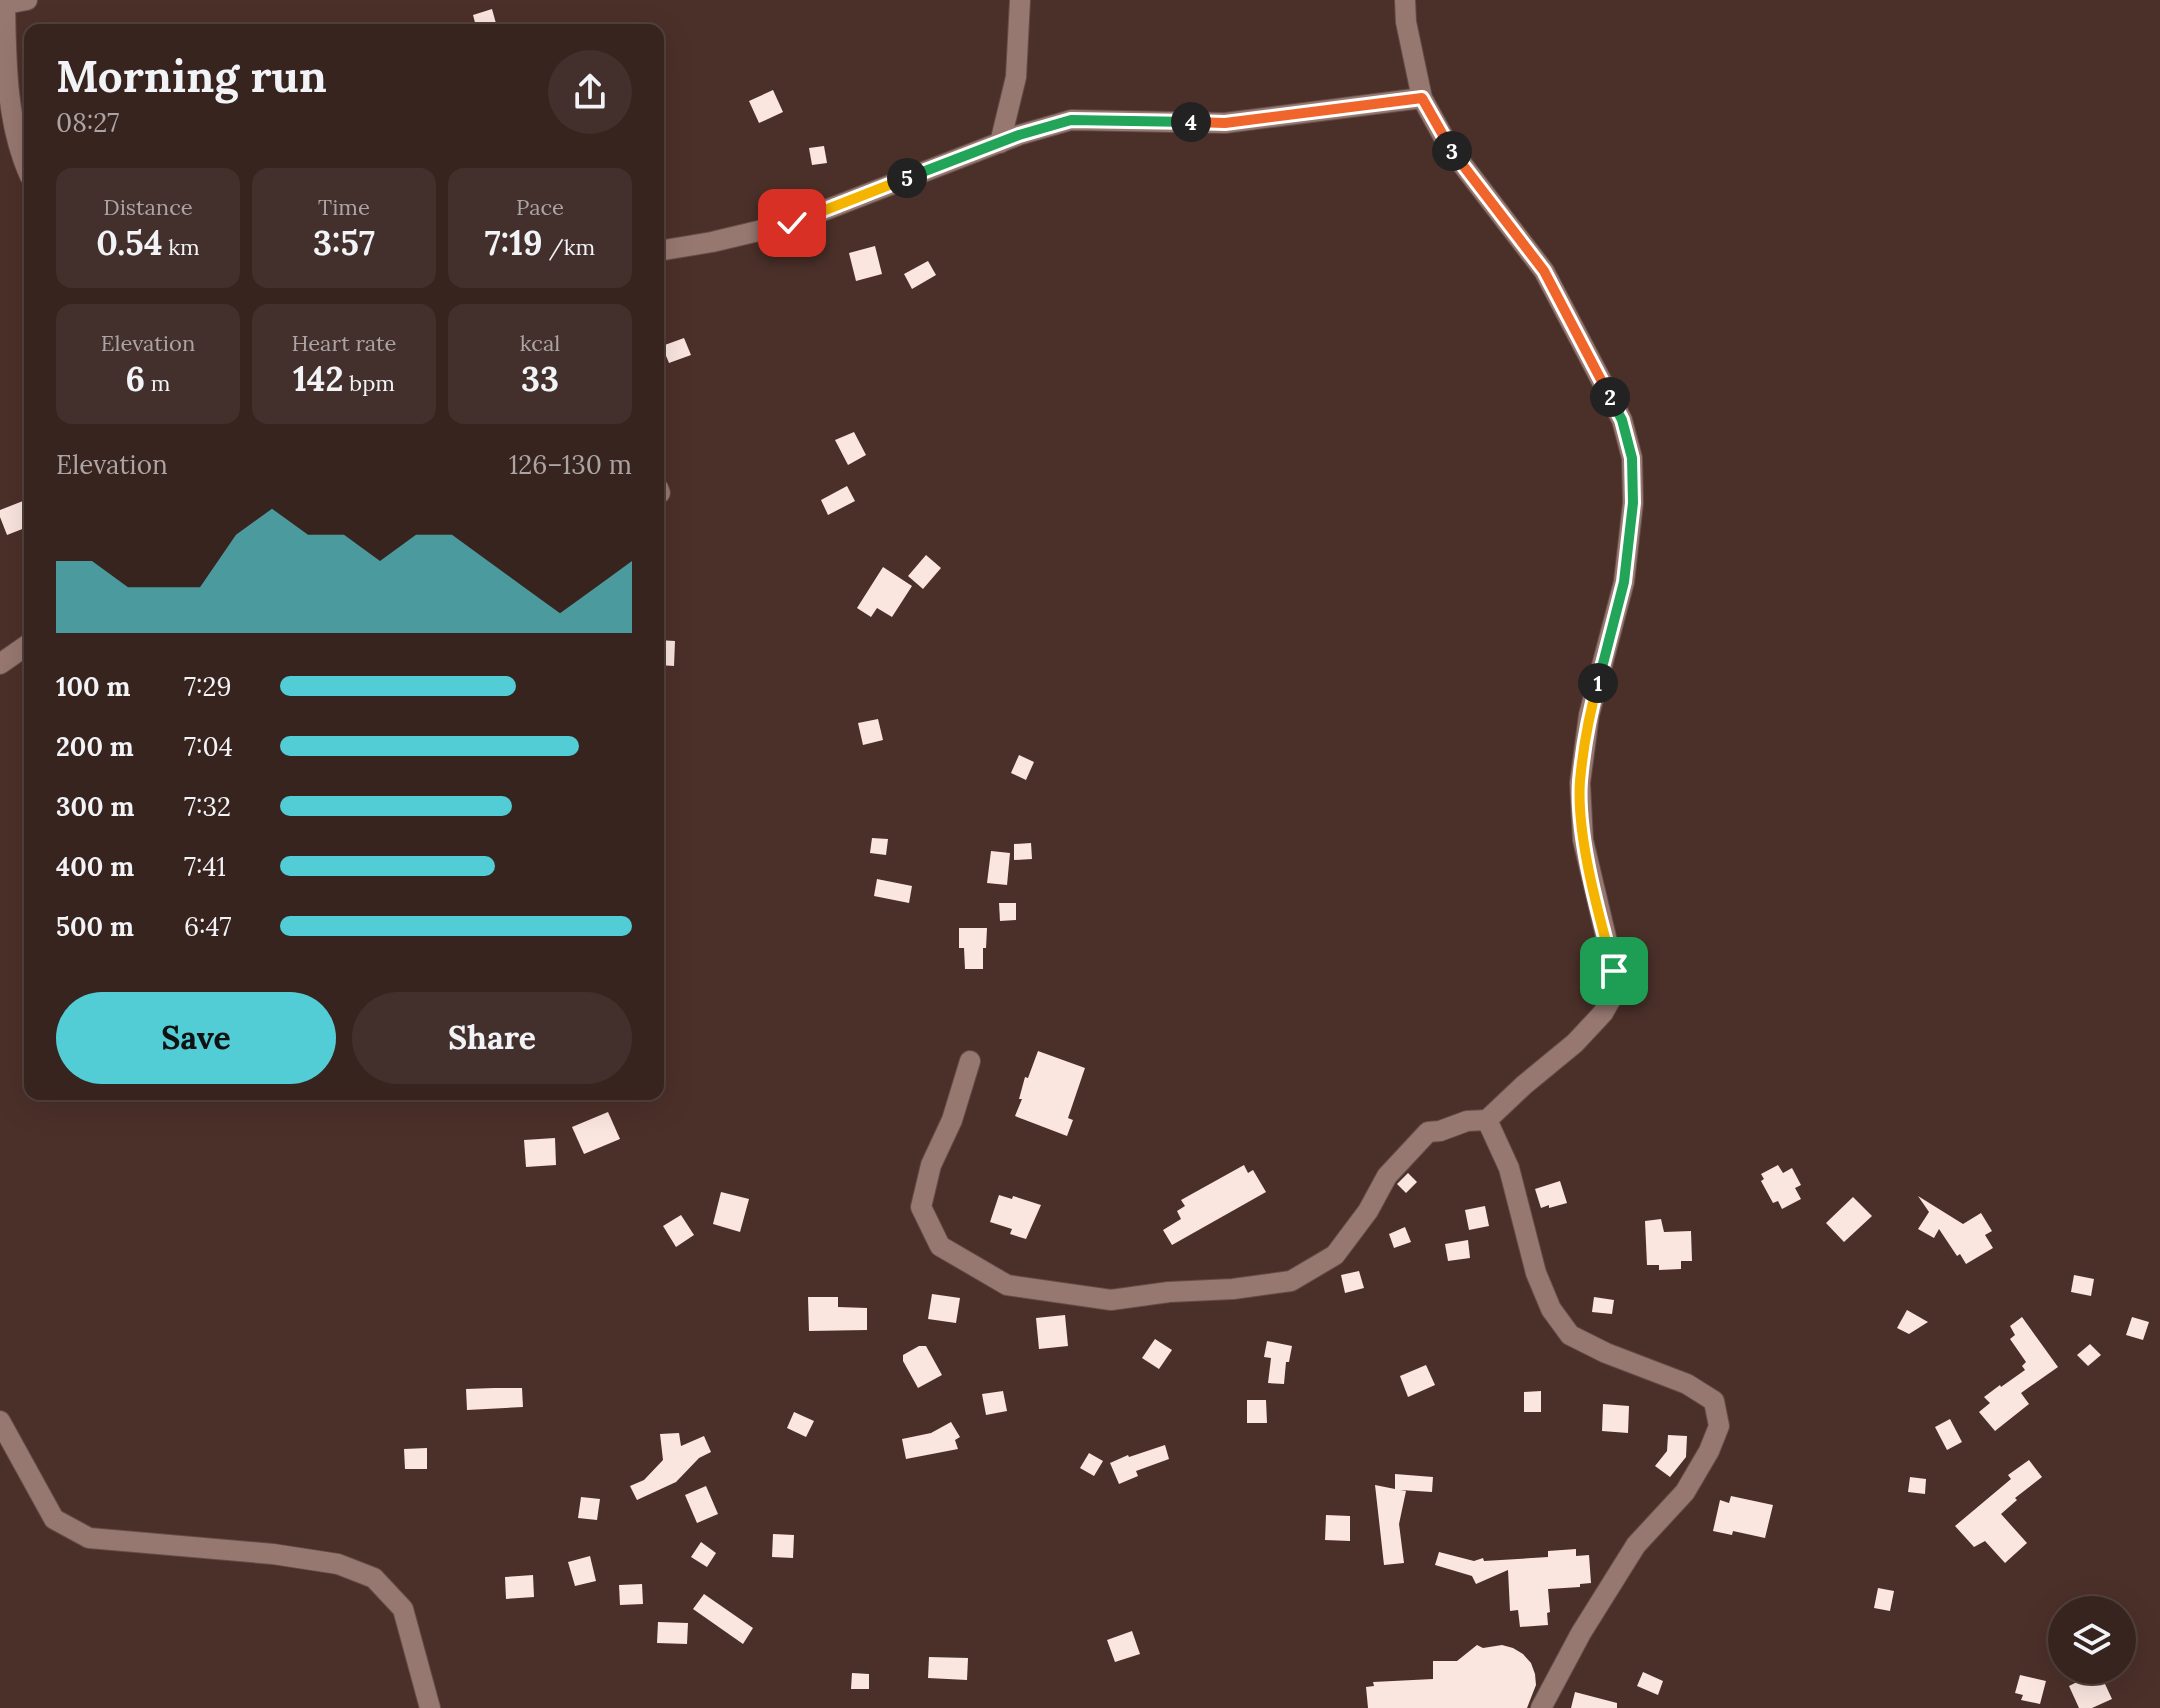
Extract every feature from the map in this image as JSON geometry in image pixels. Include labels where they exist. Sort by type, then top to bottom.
[{"type":"street","points":[[24,157],[7,83],[2,4],[27,0]]},
{"type":"street","points":[[1000,143],[1016,77],[1020,0]]},
{"type":"street","points":[[970,1061],[952,1120],[931,1165],[921,1207],[940,1246],[1007,1285],[1111,1300],[1169,1292],[1233,1289],[1291,1281],[1335,1255],[1368,1211],[1387,1176],[1428,1132],[1467,1121],[1487,1120],[1584,1033],[1603,1013],[1617,988],[1583,840],[1580,783],[1589,715],[1624,582],[1633,503],[1632,458],[1622,420],[1544,271],[1449,147],[1422,98],[1406,22],[1405,0]]},
{"type":"street","points":[[664,250],[792,223],[1000,143],[1071,120],[1225,123],[1422,98]]},
{"type":"street","points":[[0,664],[24,647]]},
{"type":"street","points":[[1487,1120],[1509,1168],[1536,1273],[1551,1309],[1570,1335],[1606,1353],[1687,1384],[1714,1401],[1719,1426],[1709,1451],[1685,1492],[1636,1545],[1608,1588],[1541,1708]]},
{"type":"street","points":[[0,1421],[54,1519],[89,1538],[273,1554],[338,1564],[374,1578],[403,1609],[430,1708]]},
{"type":"building","points":[[492,9],[496,24],[475,24],[473,15]]},
{"type":"building","points":[[773,90],[783,112],[759,123],[749,101]]},
{"type":"building","points":[[824,146],[827,163],[812,165],[809,148]]},
{"type":"building","points":[[875,246],[882,274],[856,281],[849,253]]},
{"type":"building","points":[[928,261],[936,275],[912,289],[904,274]]},
{"type":"building","points":[[684,338],[691,355],[669,363],[664,345]]},
{"type":"building","points":[[854,432],[866,455],[848,465],[835,440]]},
{"type":"building","points":[[847,486],[855,501],[828,515],[821,500]]},
{"type":"building","points":[[23,501],[24,528],[7,535],[0,510]]},
{"type":"building","points":[[926,555],[941,568],[923,589],[908,576]]},
{"type":"building","points":[[883,567],[912,586],[892,617],[877,608],[871,617],[857,608]]},
{"type":"building","points":[[664,640],[675,641],[674,666],[664,665]]},
{"type":"building","points":[[878,719],[883,740],[863,745],[858,723]]},
{"type":"building","points":[[1019,755],[1034,762],[1026,780],[1011,773]]},
{"type":"building","points":[[872,838],[888,839],[886,855],[870,853]]},
{"type":"building","points":[[1031,843],[1032,859],[1014,860],[1014,844]]},
{"type":"building","points":[[991,851],[1010,853],[1007,885],[987,883]]},
{"type":"building","points":[[877,879],[912,886],[909,903],[874,896]]},
{"type":"building","points":[[999,903],[1016,903],[1016,920],[1000,921]]},
{"type":"building","points":[[959,928],[987,928],[983,969],[965,969],[964,948],[959,948]]},
{"type":"building","points":[[1038,1051],[1085,1068],[1068,1118],[1073,1120],[1067,1136],[1015,1116],[1022,1099],[1019,1099],[1025,1077],[1028,1078]]},
{"type":"building","points":[[608,1112],[620,1139],[584,1154],[572,1127]]},
{"type":"building","points":[[555,1138],[556,1165],[526,1167],[524,1140]]},
{"type":"building","points":[[1244,1165],[1248,1173],[1253,1170],[1266,1192],[1172,1245],[1163,1230],[1181,1219],[1177,1211],[1185,1206],[1181,1200]]},
{"type":"building","points":[[1778,1165],[1783,1173],[1792,1168],[1801,1185],[1795,1188],[1801,1199],[1782,1209],[1778,1201],[1773,1203],[1761,1181],[1764,1179],[1761,1174]]},
{"type":"building","points":[[1408,1173],[1417,1182],[1406,1193],[1397,1184]]},
{"type":"building","points":[[1560,1181],[1567,1203],[1541,1208],[1535,1189]]},
{"type":"building","points":[[721,1192],[749,1199],[740,1232],[713,1224]]},
{"type":"building","points":[[999,1195],[1041,1205],[1026,1239],[1010,1234],[1012,1229],[990,1222]]},
{"type":"building","points":[[1918,1196],[1963,1224],[1981,1213],[1992,1231],[1985,1235],[1993,1248],[1966,1264],[1939,1229],[1934,1238],[1918,1229],[1929,1212]]},
{"type":"building","points":[[1853,1197],[1872,1216],[1844,1242],[1826,1223]]},
{"type":"building","points":[[1485,1206],[1489,1226],[1469,1230],[1465,1210]]},
{"type":"building","points":[[681,1215],[694,1235],[676,1247],[663,1226]]},
{"type":"building","points":[[1661,1219],[1664,1232],[1691,1231],[1692,1261],[1681,1261],[1681,1269],[1659,1270],[1659,1265],[1647,1265],[1645,1221]]},
{"type":"building","points":[[1405,1227],[1411,1242],[1394,1248],[1389,1234]]},
{"type":"building","points":[[1468,1240],[1470,1258],[1448,1261],[1445,1244]]},
{"type":"building","points":[[1359,1271],[1364,1288],[1345,1293],[1341,1275]]},
{"type":"building","points":[[2074,1275],[2094,1279],[2091,1296],[2071,1292]]},
{"type":"building","points":[[932,1294],[960,1298],[956,1323],[928,1319]]},
{"type":"building","points":[[808,1297],[838,1297],[838,1307],[867,1308],[867,1330],[809,1331]]},
{"type":"building","points":[[1594,1297],[1614,1300],[1612,1314],[1592,1312]]},
{"type":"building","points":[[1907,1310],[1928,1322],[1909,1334],[1897,1328]]},
{"type":"building","points":[[1065,1315],[1068,1346],[1039,1349],[1036,1318]]},
{"type":"building","points":[[2022,1317],[2058,1367],[2021,1393],[2029,1404],[1995,1431],[1979,1412],[1990,1403],[1984,1397],[2025,1370],[2022,1366],[2026,1362],[2010,1339],[2015,1335],[2010,1326]]},
{"type":"building","points":[[2132,1317],[2149,1322],[2143,1340],[2126,1335]]},
{"type":"building","points":[[1155,1339],[1172,1350],[1159,1369],[1142,1358]]},
{"type":"building","points":[[1267,1341],[1292,1346],[1289,1362],[1286,1362],[1284,1384],[1268,1383],[1271,1358],[1264,1357]]},
{"type":"building","points":[[2090,1344],[2101,1355],[2088,1366],[2077,1355]]},
{"type":"building","points":[[919,1346],[926,1346],[942,1375],[918,1388],[903,1361],[903,1355]]},
{"type":"building","points":[[1426,1365],[1435,1385],[1408,1397],[1400,1376]]},
{"type":"building","points":[[522,1388],[523,1407],[467,1410],[466,1389]]},
{"type":"building","points":[[1003,1391],[1007,1411],[986,1415],[982,1394]]},
{"type":"building","points":[[1541,1391],[1541,1412],[1524,1412],[1524,1392]]},
{"type":"building","points":[[1247,1400],[1266,1400],[1267,1423],[1247,1423]]},
{"type":"building","points":[[1603,1404],[1629,1406],[1628,1433],[1602,1431]]},
{"type":"building","points":[[794,1412],[814,1421],[806,1437],[787,1428]]},
{"type":"building","points":[[1950,1419],[1962,1442],[1947,1450],[1935,1427]]},
{"type":"building","points":[[951,1422],[960,1437],[955,1440],[958,1449],[906,1459],[902,1439],[931,1433]]},
{"type":"building","points":[[679,1433],[681,1446],[704,1436],[711,1452],[699,1458],[676,1482],[637,1500],[630,1486],[644,1480],[663,1460],[660,1434]]},
{"type":"building","points":[[1668,1435],[1687,1436],[1686,1457],[1670,1477],[1655,1466],[1667,1451]]},
{"type":"building","points":[[1165,1445],[1169,1459],[1136,1471],[1138,1476],[1119,1484],[1110,1463]]},
{"type":"building","points":[[427,1448],[427,1469],[405,1469],[404,1449]]},
{"type":"building","points":[[1089,1453],[1103,1461],[1094,1476],[1080,1468]]},
{"type":"building","points":[[2029,1460],[2042,1477],[2015,1498],[2017,1500],[2001,1514],[2027,1543],[2005,1563],[1985,1541],[1974,1547],[1955,1526],[2011,1479],[2008,1475]]},
{"type":"building","points":[[1395,1474],[1433,1477],[1432,1492],[1400,1490],[1406,1491],[1399,1524],[1404,1563],[1384,1565],[1375,1485],[1395,1489]]},
{"type":"building","points":[[1910,1477],[1926,1479],[1925,1494],[1908,1492]]},
{"type":"building","points":[[706,1486],[718,1514],[697,1523],[685,1495]]},
{"type":"building","points":[[1731,1496],[1773,1505],[1765,1538],[1733,1531],[1732,1535],[1713,1531],[1720,1500],[1729,1503]]},
{"type":"building","points":[[581,1497],[600,1499],[597,1520],[578,1518]]},
{"type":"building","points":[[1326,1515],[1350,1516],[1350,1541],[1325,1540]]},
{"type":"building","points":[[773,1534],[794,1535],[793,1558],[772,1557]]},
{"type":"building","points":[[701,1542],[716,1553],[707,1567],[691,1557]]},
{"type":"building","points":[[1576,1549],[1576,1556],[1589,1555],[1591,1583],[1580,1584],[1580,1587],[1548,1589],[1548,1625],[1520,1627],[1518,1610],[1510,1611],[1508,1570],[1476,1584],[1472,1576],[1435,1565],[1439,1552],[1474,1561],[1483,1558],[1484,1561],[1548,1557],[1548,1551]]},
{"type":"building","points":[[590,1556],[596,1581],[575,1586],[568,1562]]},
{"type":"building","points":[[533,1575],[534,1597],[506,1599],[505,1577]]},
{"type":"building","points":[[642,1584],[643,1604],[620,1605],[619,1585]]},
{"type":"building","points":[[1878,1588],[1894,1591],[1890,1611],[1874,1608]]},
{"type":"building","points":[[704,1594],[753,1628],[743,1644],[693,1609]]},
{"type":"building","points":[[658,1622],[688,1623],[687,1644],[657,1643]]},
{"type":"building","points":[[1132,1631],[1140,1654],[1115,1662],[1107,1640]]},
{"type":"building","points":[[1477,1645],[1483,1648],[1502,1645],[1513,1648],[1531,1663],[1536,1685],[1527,1708],[1368,1708],[1366,1687],[1374,1686],[1373,1682],[1433,1679],[1433,1661],[1457,1661]]},
{"type":"building","points":[[929,1657],[968,1658],[967,1680],[928,1678]]},
{"type":"building","points":[[1643,1672],[1663,1681],[1658,1695],[1637,1686]]},
{"type":"building","points":[[852,1673],[869,1674],[869,1689],[851,1689]]},
{"type":"building","points":[[2020,1675],[2046,1681],[2040,1704],[2021,1700],[2023,1695],[2015,1693]]},
{"type":"building","points":[[2105,1684],[2112,1699],[2092,1708],[2079,1708],[2069,1686]]},
{"type":"building","points":[[1575,1692],[1617,1703],[1617,1708],[1571,1708]]},
{"type":"route","points":[[792,223],[1019,135],[1071,120],[1225,123],[1422,98],[1449,147],[1544,271],[1622,420],[1632,458],[1633,503],[1624,582],[1589,715],[1580,783],[1583,840],[1614,971]]}]
